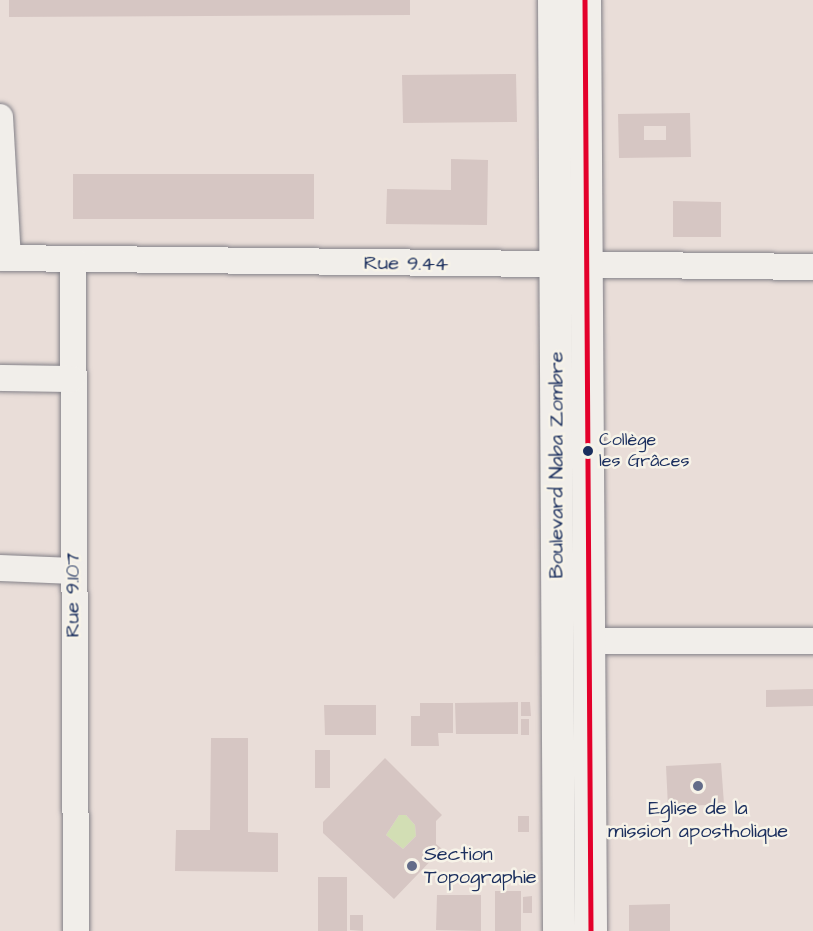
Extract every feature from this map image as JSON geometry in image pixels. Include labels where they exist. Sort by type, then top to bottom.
[{"type":"main road","name":"Boulevard Naba Zombre","points":[[554,0],[570,266],[588,640],[591,931]]},
{"type":"main road","name":"Boulevard Naba Zombre","points":[[559,931],[570,266],[585,0]]},
{"type":"street","points":[[0,117],[4,258]]},
{"type":"street","name":"Rue 9.44","points":[[4,258],[813,267]]},
{"type":"street","name":"Rue 9.107","points":[[73,259],[76,931]]},
{"type":"street","points":[[0,378],[72,379]]},
{"type":"street","points":[[0,568],[73,571]]},
{"type":"street","points":[[588,640],[813,641]]},
{"type":"green space","points":[[399,815],[406,815],[415,825],[416,836],[403,849],[386,835]]},
{"type":"building","points":[[9,0],[410,0],[410,15],[9,17]]},
{"type":"building","points":[[516,74],[517,122],[403,123],[402,75]]},
{"type":"building","points":[[690,113],[691,157],[619,158],[618,114]],"holes":[[[644,126],[666,126],[666,140],[644,140]]]},
{"type":"building","points":[[451,159],[488,160],[487,225],[386,224],[387,189],[451,190]]},
{"type":"building","points":[[73,174],[314,174],[314,219],[73,219]]},
{"type":"building","points":[[673,201],[721,202],[721,237],[673,237]]},
{"type":"building","points":[[813,689],[813,706],[766,707],[766,690]]},
{"type":"building","points":[[518,702],[518,734],[456,734],[455,703]]},
{"type":"building","points":[[521,702],[530,702],[531,716],[521,716]]},
{"type":"building","points":[[420,703],[453,703],[453,733],[438,733],[439,746],[411,746],[411,716],[420,716]]},
{"type":"building","points":[[324,705],[376,705],[376,735],[325,735]]},
{"type":"building","points":[[521,719],[529,719],[529,735],[521,735]]},
{"type":"building","points":[[211,738],[248,738],[248,832],[278,833],[278,872],[175,871],[176,830],[210,830]]},
{"type":"building","points":[[315,750],[330,750],[330,788],[315,788]]},
{"type":"building","points":[[385,758],[442,815],[436,821],[436,844],[442,849],[394,899],[323,833],[323,822]],"holes":[[[399,815],[406,815],[415,825],[416,836],[403,849],[386,835]]]},
{"type":"building","points":[[721,763],[724,804],[668,807],[666,766]]},
{"type":"building","points":[[518,816],[529,816],[529,832],[518,832]]},
{"type":"building","points":[[318,877],[347,877],[347,931],[318,931]]},
{"type":"building","points":[[495,891],[521,891],[521,931],[495,931]]},
{"type":"building","points":[[437,895],[481,895],[481,931],[436,930]]},
{"type":"building","points":[[532,896],[532,913],[523,913],[523,897]]},
{"type":"building","points":[[670,904],[670,931],[629,931],[629,905]]},
{"type":"building","points":[[350,915],[363,915],[363,931],[350,930]]},
{"type":"transit line","points":[[585,0],[591,931]]},
{"type":"place","name":"Collège les Grâces","points":[[588,451]]},
{"type":"place","name":"Eglise de la mission apostholique","points":[[698,786]]},
{"type":"place","name":"Section Topographie","points":[[412,866]]}]
